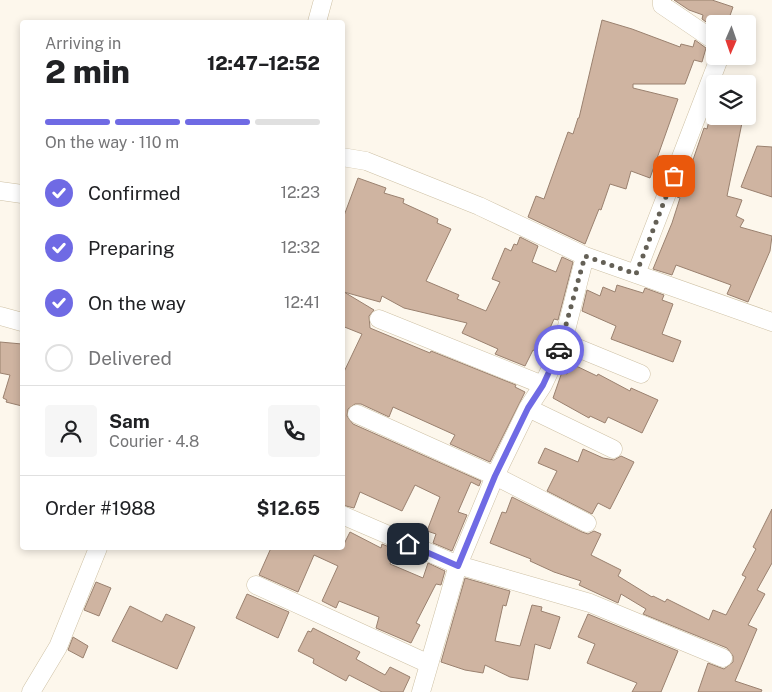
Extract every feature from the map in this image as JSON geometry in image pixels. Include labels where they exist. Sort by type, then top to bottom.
[{"type":"street","points":[[317,20],[323,0]]},
{"type":"street","points":[[662,0],[662,5],[706,35]]},
{"type":"street","points":[[636,274],[717,65]]},
{"type":"street","points":[[345,158],[366,161],[479,206],[585,256],[772,322]]},
{"type":"street","points":[[0,191],[20,194]]},
{"type":"street","points":[[421,692],[458,566],[495,476],[528,408],[543,385],[563,342],[585,256]]},
{"type":"street","points":[[0,316],[20,321]]},
{"type":"street","points":[[379,319],[543,385]]},
{"type":"street","points":[[563,342],[641,374]]},
{"type":"street","points":[[528,408],[612,449]]},
{"type":"street","points":[[357,414],[495,476],[587,522]]},
{"type":"street","points":[[345,516],[458,566],[590,603],[723,658]]},
{"type":"street","points":[[31,692],[58,647],[97,550]]},
{"type":"street","points":[[256,585],[429,664]]},
{"type":"building","points":[[674,0],[712,0],[733,7],[730,15],[706,15],[706,22],[702,19],[703,15],[689,10]]},
{"type":"building","points":[[602,20],[680,47],[681,44],[693,47],[695,40],[706,48],[702,62],[694,60],[685,84],[633,84],[633,88],[678,99],[650,178],[631,171],[626,189],[610,184],[601,210],[599,209],[585,244],[528,217],[536,196],[544,199],[568,132],[573,134],[579,118]]},
{"type":"building","points":[[708,125],[742,125],[727,196],[742,200],[736,216],[744,220],[740,227],[772,236],[770,251],[748,302],[727,294],[731,285],[676,265],[672,275],[653,269],[672,223],[680,198],[677,197],[683,182],[685,183],[704,128],[707,129]]},
{"type":"building","points":[[757,146],[772,147],[772,197],[741,187]]},
{"type":"building","points":[[358,178],[386,188],[384,193],[404,199],[403,203],[438,219],[437,223],[451,229],[426,281],[459,295],[457,299],[486,311],[500,282],[492,279],[505,248],[511,251],[514,244],[517,245],[520,237],[538,246],[532,262],[556,272],[562,257],[573,262],[558,320],[554,319],[547,335],[543,333],[535,351],[533,350],[525,366],[495,354],[498,349],[462,333],[467,323],[404,308],[382,296],[380,302],[345,292],[345,213]]},
{"type":"building","points":[[617,285],[643,293],[645,288],[664,295],[662,300],[673,304],[662,334],[681,341],[673,362],[611,339],[616,326],[582,311],[587,290],[600,296],[603,287],[615,292]]},
{"type":"building","points":[[345,293],[374,310],[369,316],[370,328],[516,385],[515,387],[525,392],[490,462],[450,444],[455,435],[393,407],[389,417],[361,404],[355,404],[348,409],[347,416],[353,424],[481,481],[479,486],[471,482],[458,512],[467,515],[452,551],[433,543],[436,534],[427,531],[440,497],[415,485],[402,511],[360,492],[354,508],[345,506],[345,370],[362,334],[345,327]]},
{"type":"building","points":[[0,342],[20,344],[20,406],[6,402],[7,400],[3,398],[10,375],[0,373]]},
{"type":"building","points":[[572,364],[597,376],[598,374],[630,391],[631,388],[658,400],[642,433],[608,417],[605,423],[590,416],[589,418],[553,398],[562,372],[567,374]]},
{"type":"building","points":[[545,448],[578,462],[583,449],[603,458],[614,460],[621,456],[634,462],[610,509],[598,503],[592,514],[547,491],[557,471],[538,463]]},
{"type":"building","points":[[512,497],[582,532],[588,534],[594,531],[601,534],[591,555],[621,570],[618,576],[652,597],[665,602],[667,599],[709,620],[713,610],[726,615],[746,577],[742,575],[756,549],[753,547],[772,509],[772,563],[757,590],[765,594],[748,625],[757,629],[735,681],[762,690],[761,692],[698,692],[708,663],[724,669],[733,662],[733,656],[727,648],[643,614],[646,609],[621,594],[618,603],[579,585],[581,581],[554,572],[530,561],[531,559],[490,543],[502,512],[506,513]]},
{"type":"building","points":[[350,532],[381,548],[382,544],[396,550],[390,564],[423,578],[428,563],[445,571],[441,585],[436,584],[416,623],[420,625],[411,643],[376,628],[379,617],[339,601],[336,608],[322,601],[338,566],[314,555],[298,592],[259,575],[270,550],[345,550],[345,542]]},
{"type":"building","points":[[465,578],[510,591],[506,606],[503,605],[495,641],[520,646],[532,605],[542,607],[541,611],[560,617],[550,649],[535,644],[528,680],[510,677],[485,665],[483,673],[465,670],[441,662]]},
{"type":"building","points":[[96,582],[111,588],[99,616],[84,610]]},
{"type":"building","points":[[247,594],[289,612],[278,638],[236,618]]},
{"type":"building","points":[[130,606],[162,622],[166,614],[195,627],[177,669],[112,641]]},
{"type":"building","points":[[588,614],[678,651],[661,692],[632,692],[637,683],[587,663],[595,644],[578,637]]},
{"type":"building","points":[[313,628],[360,652],[356,659],[385,675],[390,667],[410,677],[403,692],[382,692],[349,675],[346,681],[313,663],[314,659],[298,651],[308,631],[311,632]]},
{"type":"building","points":[[73,637],[88,646],[83,658],[68,650]]},
{"type":"way so far","points":[[559,350],[563,342],[585,256],[636,274],[674,176]]},
{"type":"route","points":[[408,544],[458,566],[495,476],[528,408],[543,385],[559,350]]}]
